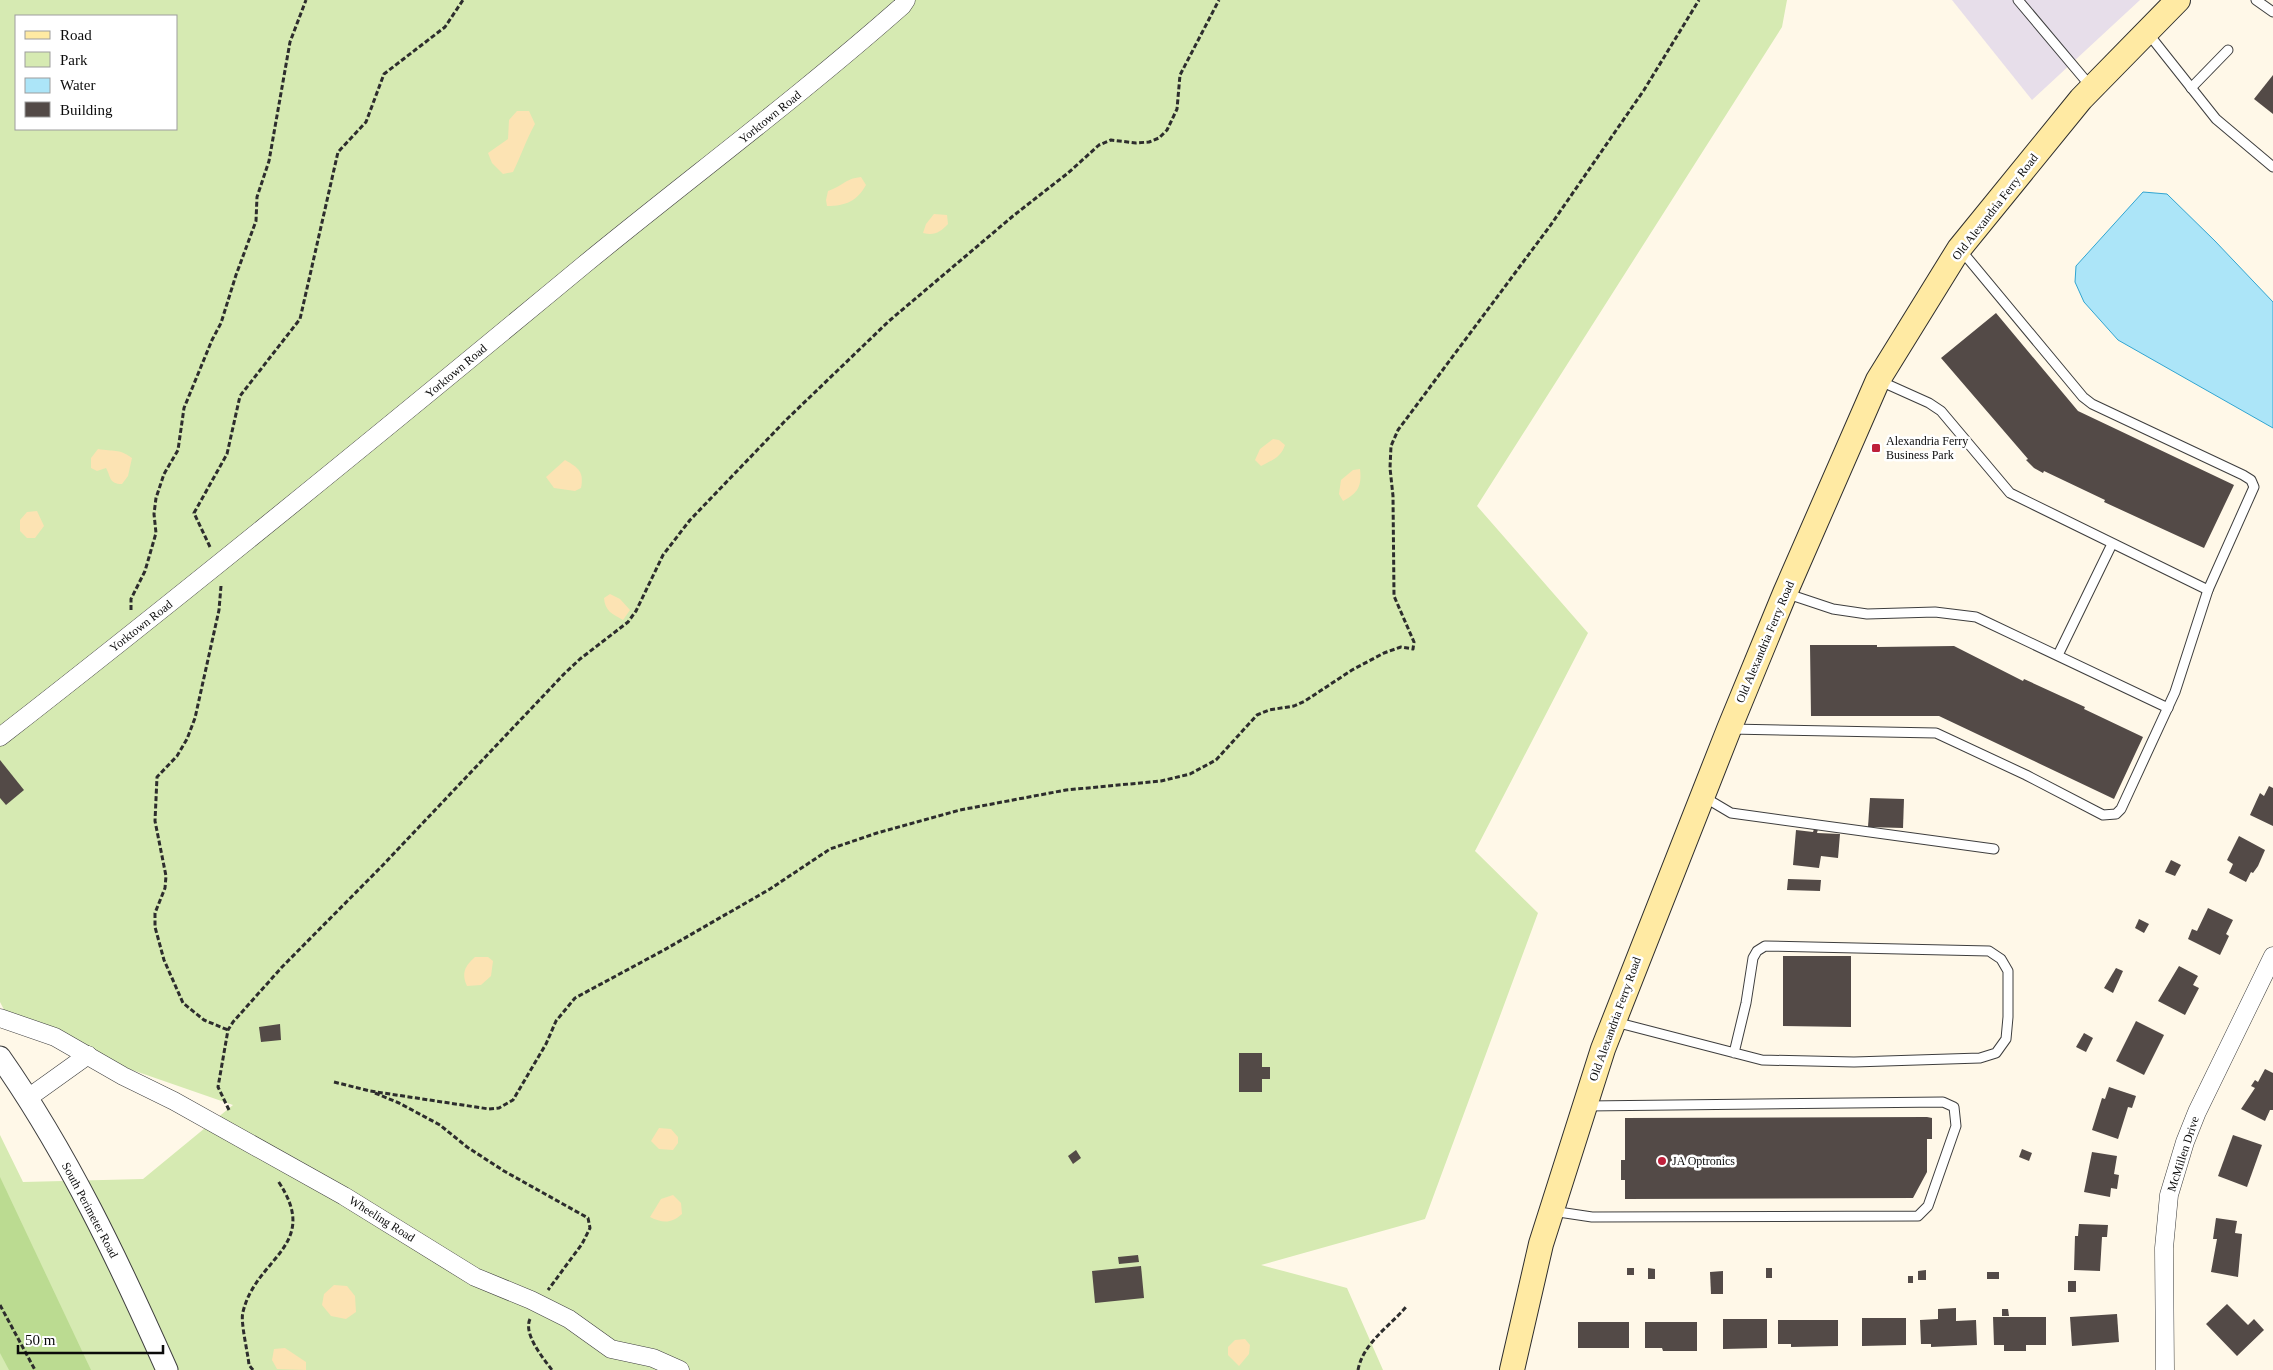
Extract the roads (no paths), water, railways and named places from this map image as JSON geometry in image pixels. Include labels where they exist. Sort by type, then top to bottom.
[{"type":"main road","name":"Old Alexandria Ferry Road","points":[[1512,1370],[1551,1211],[1613,1021],[1785,593],[1878,380],[1959,249],[2092,88],[2178,0]]},
{"type":"street","name":"Yorktown Road","points":[[0,737],[219,565],[588,261],[838,63],[902,6],[906,0]]},
{"type":"street","name":"McMillen Drive","points":[[2164,1370],[2164,1248],[2172,1187],[2185,1142],[2197,1112],[2273,956]]},
{"type":"street","name":"Wheeling Road","points":[[0,1018],[55,1036],[344,1196],[475,1277],[538,1304],[569,1320],[611,1349],[653,1358],[680,1370]]},
{"type":"street","points":[[28,1098],[88,1055]]},
{"type":"street","name":"South Perimeter Road","points":[[0,1057],[28,1098],[91,1208],[130,1286],[167,1370]]},
{"type":"lane","points":[[2018,0],[2092,88]]},
{"type":"lane","points":[[2256,0],[2273,12]]},
{"type":"lane","points":[[2146,32],[2216,119],[2273,167]]},
{"type":"lane","points":[[2191,88],[2228,50]]},
{"type":"lane","points":[[1729,729],[1936,733],[2026,775],[2103,815],[2116,814],[2121,809],[2168,708],[2208,590],[2253,493],[2254,487],[2251,480],[2092,404],[2083,397],[1959,249]]},
{"type":"lane","points":[[1878,380],[1941,411],[2010,493],[2208,590]]},
{"type":"lane","points":[[2058,655],[2112,544]]},
{"type":"lane","points":[[1785,593],[1832,610],[1867,614],[1935,612],[1976,617],[2168,708]]},
{"type":"lane","points":[[1704,797],[1731,813],[1994,849]]},
{"type":"lane","points":[[1613,1021],[1734,1053],[1771,1061],[1854,1062],[1980,1058],[1996,1053],[2006,1039],[2008,971],[2001,959],[1989,951],[1765,946],[1757,951],[1753,958],[1746,1003],[1734,1053]]},
{"type":"lane","points":[[1551,1211],[1592,1216],[1918,1216],[1928,1206],[1956,1126],[1954,1107],[1943,1102],[1584,1106]]},
{"type":"water","points":[[2143,192],[2167,194],[2273,302],[2273,428],[2118,340],[2084,302],[2075,282],[2076,266]]},
{"type":"place","name":"Alexandria Ferry Business Park","points":[[1876,448]]},
{"type":"place","name":"JA Optronics","points":[[1662,1161]]}]
